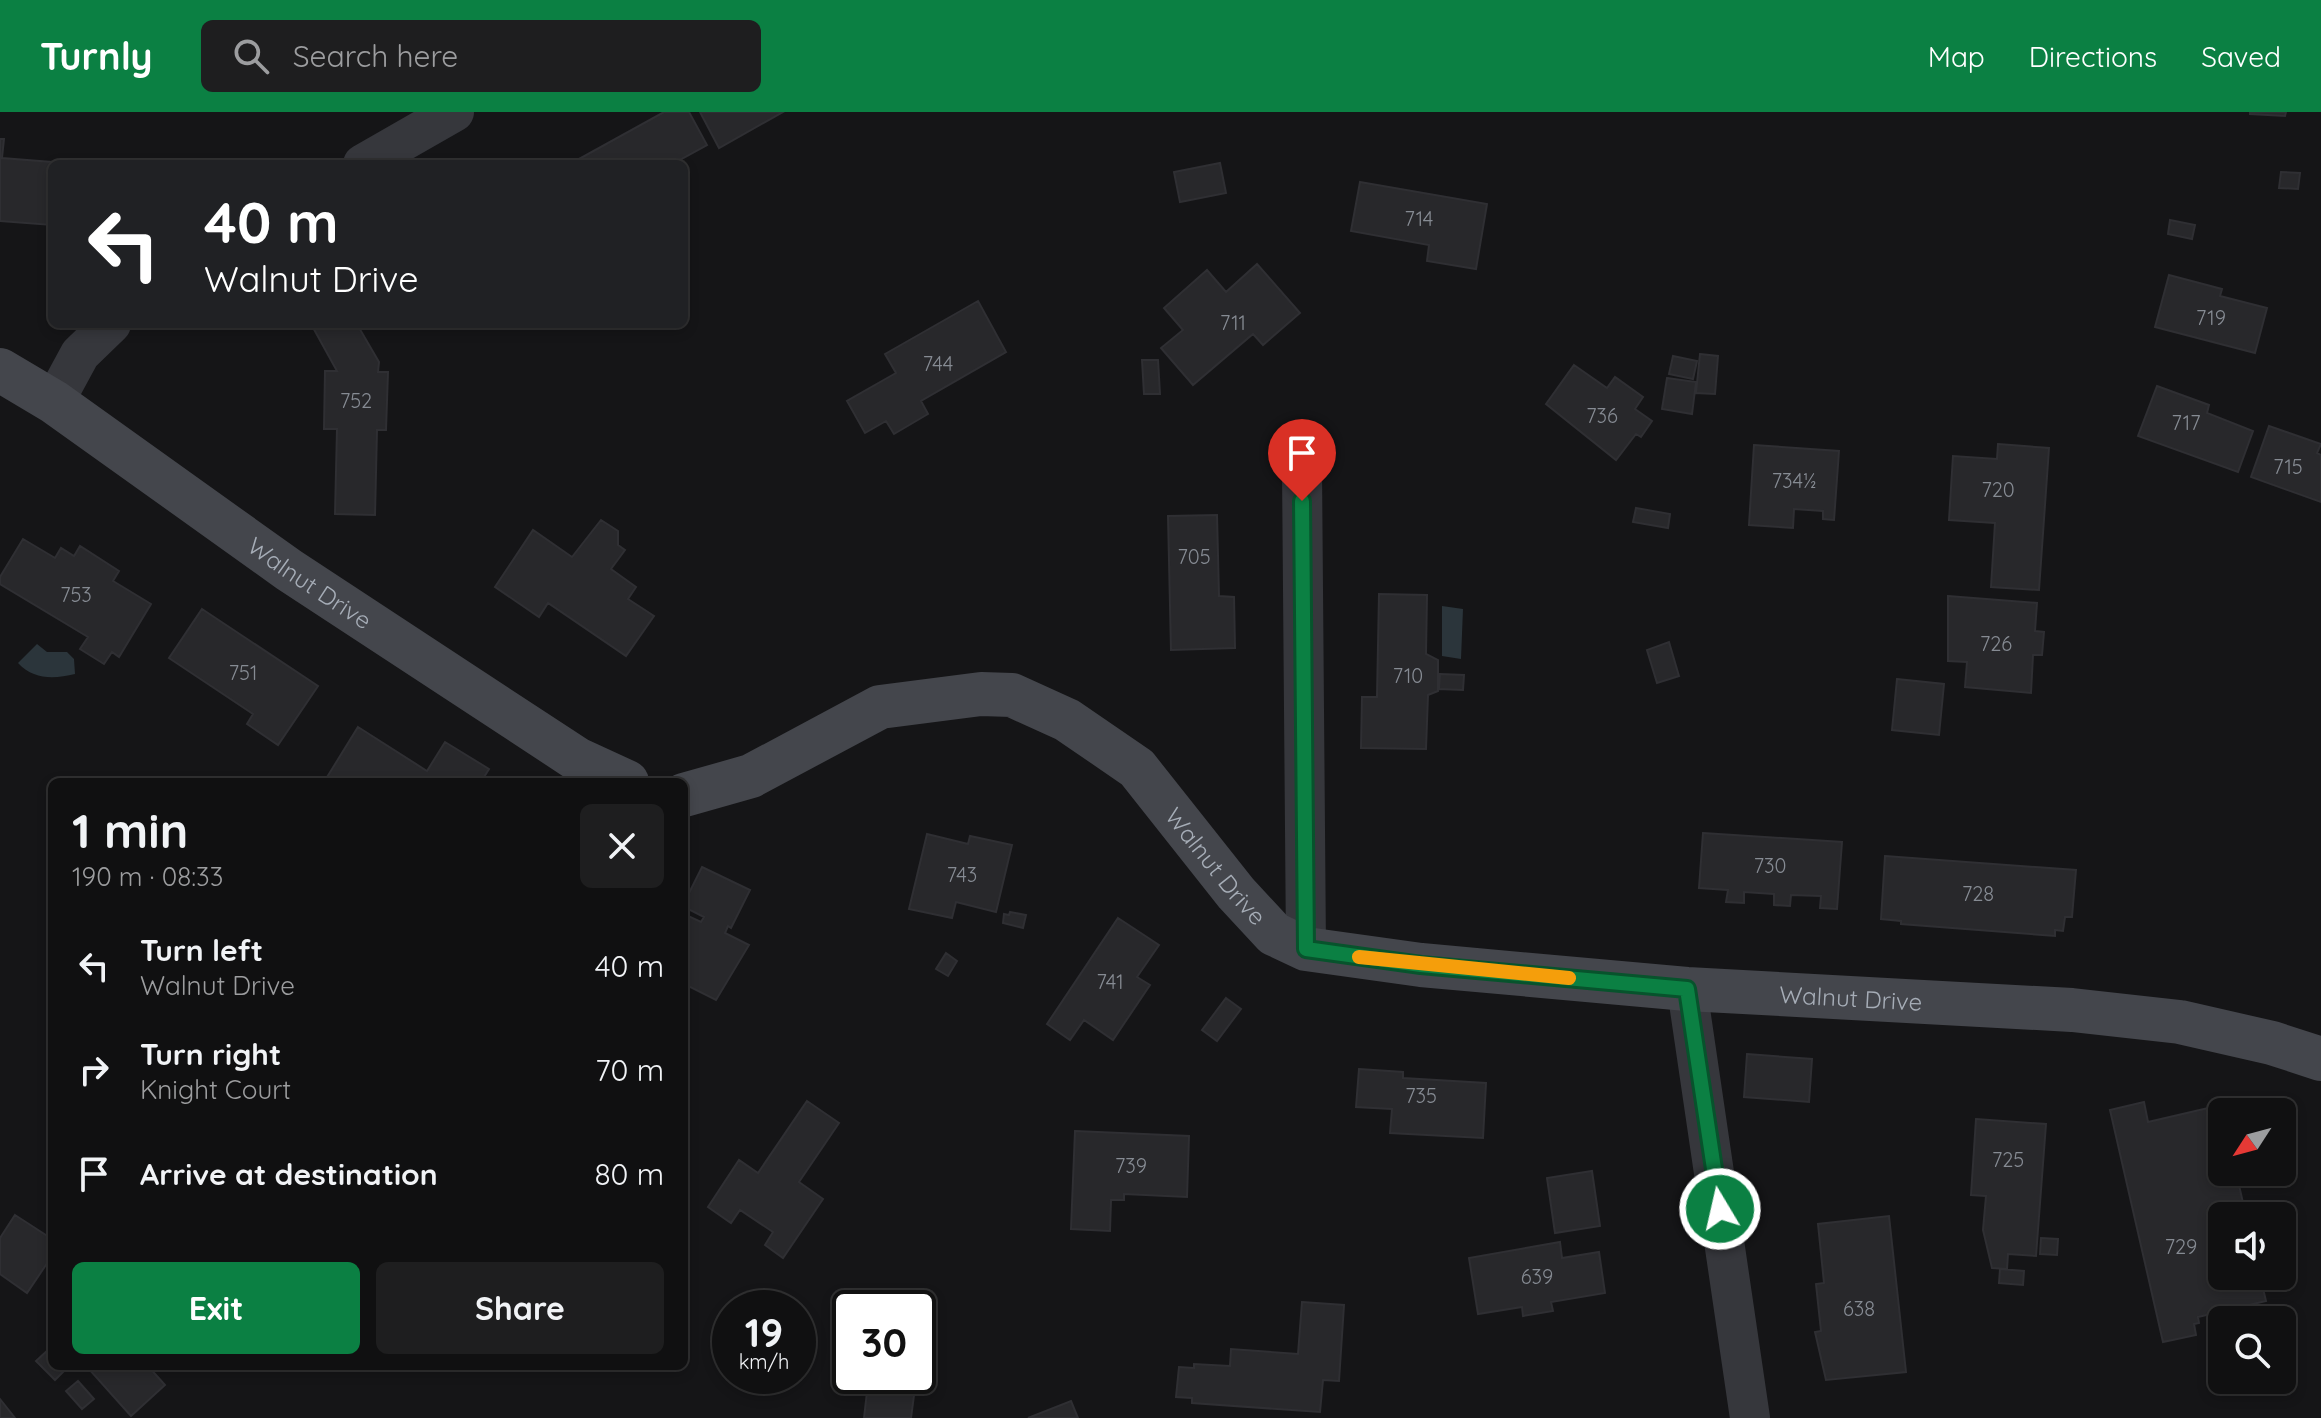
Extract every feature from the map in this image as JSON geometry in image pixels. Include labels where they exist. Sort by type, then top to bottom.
[{"type":"street","points":[[370,160],[454,112]]},
{"type":"street","points":[[54,402],[80,354],[107,328]]},
{"type":"street","name":"Walnut Drive","points":[[0,370],[54,402],[289,570],[577,759],[618,778]]},
{"type":"street","points":[[1302,469],[1306,949]]},
{"type":"street","name":"Walnut Drive","points":[[688,794],[751,776],[880,707],[981,694],[1012,695],[1067,720],[1137,768],[1245,904],[1274,934],[1306,949],[1421,965],[1687,989],[2072,1010],[2165,1021],[2272,1043],[2321,1059]]},
{"type":"street","points":[[1687,989],[1750,1418]]},
{"type":"shaded area","points":[[1442,606],[1463,609],[1461,659],[1442,656]]},
{"type":"shaded area","points":[[37,644],[47,652],[67,652],[74,659],[75,674],[45,677],[24,669],[18,663]]},
{"type":"building","points":[[664,112],[689,112],[707,145],[680,160],[577,160]]},
{"type":"building","points":[[700,112],[783,112],[719,148]]},
{"type":"building","points":[[2250,112],[2286,112],[2285,116]]},
{"type":"building","points":[[0,139],[4,139],[2,158],[48,162],[48,225],[0,221]]},
{"type":"building","points":[[1220,163],[1226,193],[1180,202],[1174,172]]},
{"type":"building","points":[[2281,172],[2300,173],[2298,189],[2279,188]]},
{"type":"building","points":[[1360,182],[1487,204],[1476,269],[1427,261],[1429,245],[1351,231]]},
{"type":"building","points":[[2170,220],[2195,225],[2192,239],[2168,234]]},
{"type":"building","points":[[1257,264],[1300,313],[1263,345],[1253,334],[1193,385],[1161,348],[1183,330],[1164,308],[1207,270],[1226,292]]},
{"type":"building","points":[[2169,275],[2222,289],[2220,296],[2267,308],[2255,353],[2155,327]]},
{"type":"building","points":[[978,301],[1006,352],[921,401],[928,414],[894,434],[886,421],[865,433],[847,401],[896,373],[885,354]]},
{"type":"building","points":[[313,328],[359,328],[379,362],[378,372],[388,372],[386,430],[377,430],[375,515],[335,514],[337,429],[324,429],[325,371],[337,371]]},
{"type":"building","points":[[1700,354],[1718,356],[1715,394],[1696,393]]},
{"type":"building","points":[[1673,356],[1697,361],[1693,379],[1669,374]]},
{"type":"building","points":[[1142,360],[1158,360],[1160,394],[1144,394]]},
{"type":"building","points":[[1574,365],[1607,388],[1615,377],[1643,397],[1635,409],[1652,421],[1641,437],[1636,434],[1616,460],[1546,404]]},
{"type":"building","points":[[1667,378],[1696,382],[1692,414],[1662,409]]},
{"type":"building","points":[[2157,386],[2209,405],[2207,413],[2253,431],[2238,472],[2138,436]]},
{"type":"building","points":[[2269,426],[2321,444],[2317,453],[2321,455],[2321,502],[2251,477]]},
{"type":"building","points":[[1998,444],[2049,448],[2039,590],[1991,587],[1995,523],[1949,520],[1953,456],[1997,459]]},
{"type":"building","points":[[1754,445],[1839,451],[1834,520],[1823,519],[1823,511],[1794,509],[1793,528],[1749,525]]},
{"type":"building","points":[[1636,508],[1670,514],[1668,528],[1633,522]]},
{"type":"building","points":[[1217,515],[1219,596],[1234,597],[1235,648],[1171,650],[1168,516]]},
{"type":"building","points":[[601,520],[618,531],[618,545],[625,550],[611,569],[636,587],[628,599],[654,616],[626,656],[548,603],[539,617],[495,587],[533,530],[572,557]]},
{"type":"building","points":[[23,539],[55,558],[61,548],[74,556],[80,546],[119,571],[113,581],[151,604],[119,657],[112,652],[104,664],[80,649],[88,637],[0,584],[0,577]]},
{"type":"building","points":[[1379,594],[1427,595],[1426,654],[1438,660],[1438,691],[1428,695],[1426,749],[1361,748],[1362,697],[1377,697]]},
{"type":"building","points":[[1948,596],[2037,603],[2035,631],[2044,632],[2042,655],[2033,655],[2031,693],[1965,687],[1967,662],[1948,661]]},
{"type":"building","points":[[202,609],[318,686],[278,745],[247,724],[253,714],[169,658]]},
{"type":"building","points":[[1669,642],[1679,676],[1657,683],[1647,650]]},
{"type":"building","points":[[1440,674],[1464,675],[1463,690],[1439,689]]},
{"type":"building","points":[[1897,679],[1944,684],[1939,735],[1892,730]]},
{"type":"building","points":[[358,727],[427,771],[445,742],[489,769],[483,778],[326,778]]},
{"type":"building","points":[[1703,833],[1842,842],[1837,909],[1820,908],[1821,896],[1791,895],[1790,906],[1774,905],[1774,894],[1744,892],[1744,903],[1726,902],[1728,890],[1699,888]]},
{"type":"building","points":[[927,834],[968,844],[970,836],[1012,845],[996,912],[956,902],[952,918],[909,909]]},
{"type":"building","points":[[1885,856],[2076,870],[2072,917],[2065,917],[2063,931],[2055,930],[2055,936],[1901,924],[1901,921],[1881,919]]},
{"type":"building","points":[[702,867],[750,890],[731,928],[728,926],[725,933],[749,945],[716,1000],[688,986],[688,916],[701,922],[704,917],[688,909],[688,895]]},
{"type":"building","points":[[1010,912],[1026,915],[1023,928],[1003,923],[1004,914],[1009,915]]},
{"type":"building","points":[[1118,918],[1159,945],[1137,977],[1150,985],[1113,1040],[1084,1020],[1070,1040],[1047,1024]]},
{"type":"building","points":[[946,953],[957,961],[948,976],[936,969]]},
{"type":"building","points":[[1226,998],[1241,1009],[1217,1041],[1202,1030]]},
{"type":"building","points":[[1747,1054],[1812,1059],[1809,1102],[1744,1097]]},
{"type":"building","points":[[1359,1069],[1403,1072],[1403,1078],[1486,1083],[1483,1138],[1390,1133],[1392,1109],[1356,1107]]},
{"type":"building","points":[[807,1101],[839,1123],[799,1182],[823,1199],[783,1258],[765,1245],[773,1232],[740,1210],[731,1223],[708,1207],[739,1160],[758,1173]]},
{"type":"building","points":[[2144,1102],[2148,1122],[2208,1108],[2208,1186],[2239,1186],[2243,1202],[2208,1202],[2208,1290],[2263,1290],[2266,1301],[2245,1306],[2208,1306],[2208,1315],[2198,1317],[2199,1323],[2194,1324],[2196,1335],[2163,1342],[2110,1110]]},
{"type":"building","points":[[1976,1119],[2046,1124],[2036,1256],[2008,1254],[2007,1269],[1992,1268],[1983,1230],[1986,1196],[1971,1195]]},
{"type":"building","points":[[1075,1131],[1189,1136],[1187,1197],[1124,1194],[1124,1200],[1111,1200],[1110,1231],[1071,1229]]},
{"type":"building","points":[[1592,1171],[1600,1226],[1555,1233],[1547,1178]]},
{"type":"building","points":[[15,1215],[48,1236],[48,1262],[27,1293],[0,1274],[0,1238]]},
{"type":"building","points":[[1889,1216],[1906,1372],[1826,1380],[1815,1332],[1821,1331],[1816,1284],[1824,1283],[1818,1224]]},
{"type":"building","points":[[2041,1238],[2058,1239],[2057,1255],[2040,1254]]},
{"type":"building","points":[[1560,1242],[1562,1258],[1599,1252],[1605,1293],[1551,1302],[1553,1311],[1523,1316],[1522,1307],[1478,1314],[1469,1258]]},
{"type":"building","points":[[2000,1269],[2024,1271],[2023,1285],[1999,1283]]},
{"type":"building","points":[[1302,1302],[1344,1305],[1339,1381],[1323,1380],[1320,1412],[1192,1403],[1192,1398],[1176,1397],[1179,1367],[1194,1368],[1194,1364],[1230,1366],[1231,1349],[1298,1354]]},
{"type":"building","points":[[48,1350],[48,1370],[65,1370],[55,1380],[36,1361]]},
{"type":"building","points":[[90,1370],[152,1370],[165,1385],[131,1416]]},
{"type":"building","points":[[78,1381],[94,1399],[82,1409],[66,1391]]},
{"type":"building","points":[[867,1394],[914,1394],[911,1418],[864,1418]]},
{"type":"building","points":[[0,1399],[15,1418],[0,1418]]},
{"type":"building","points":[[1071,1401],[1078,1418],[1028,1418]]},
{"type":"slow traffic","points":[[1359,957],[1569,978]]},
{"type":"route","points":[[1302,501],[1306,949],[1421,965],[1687,989],[1720,1209]]}]
